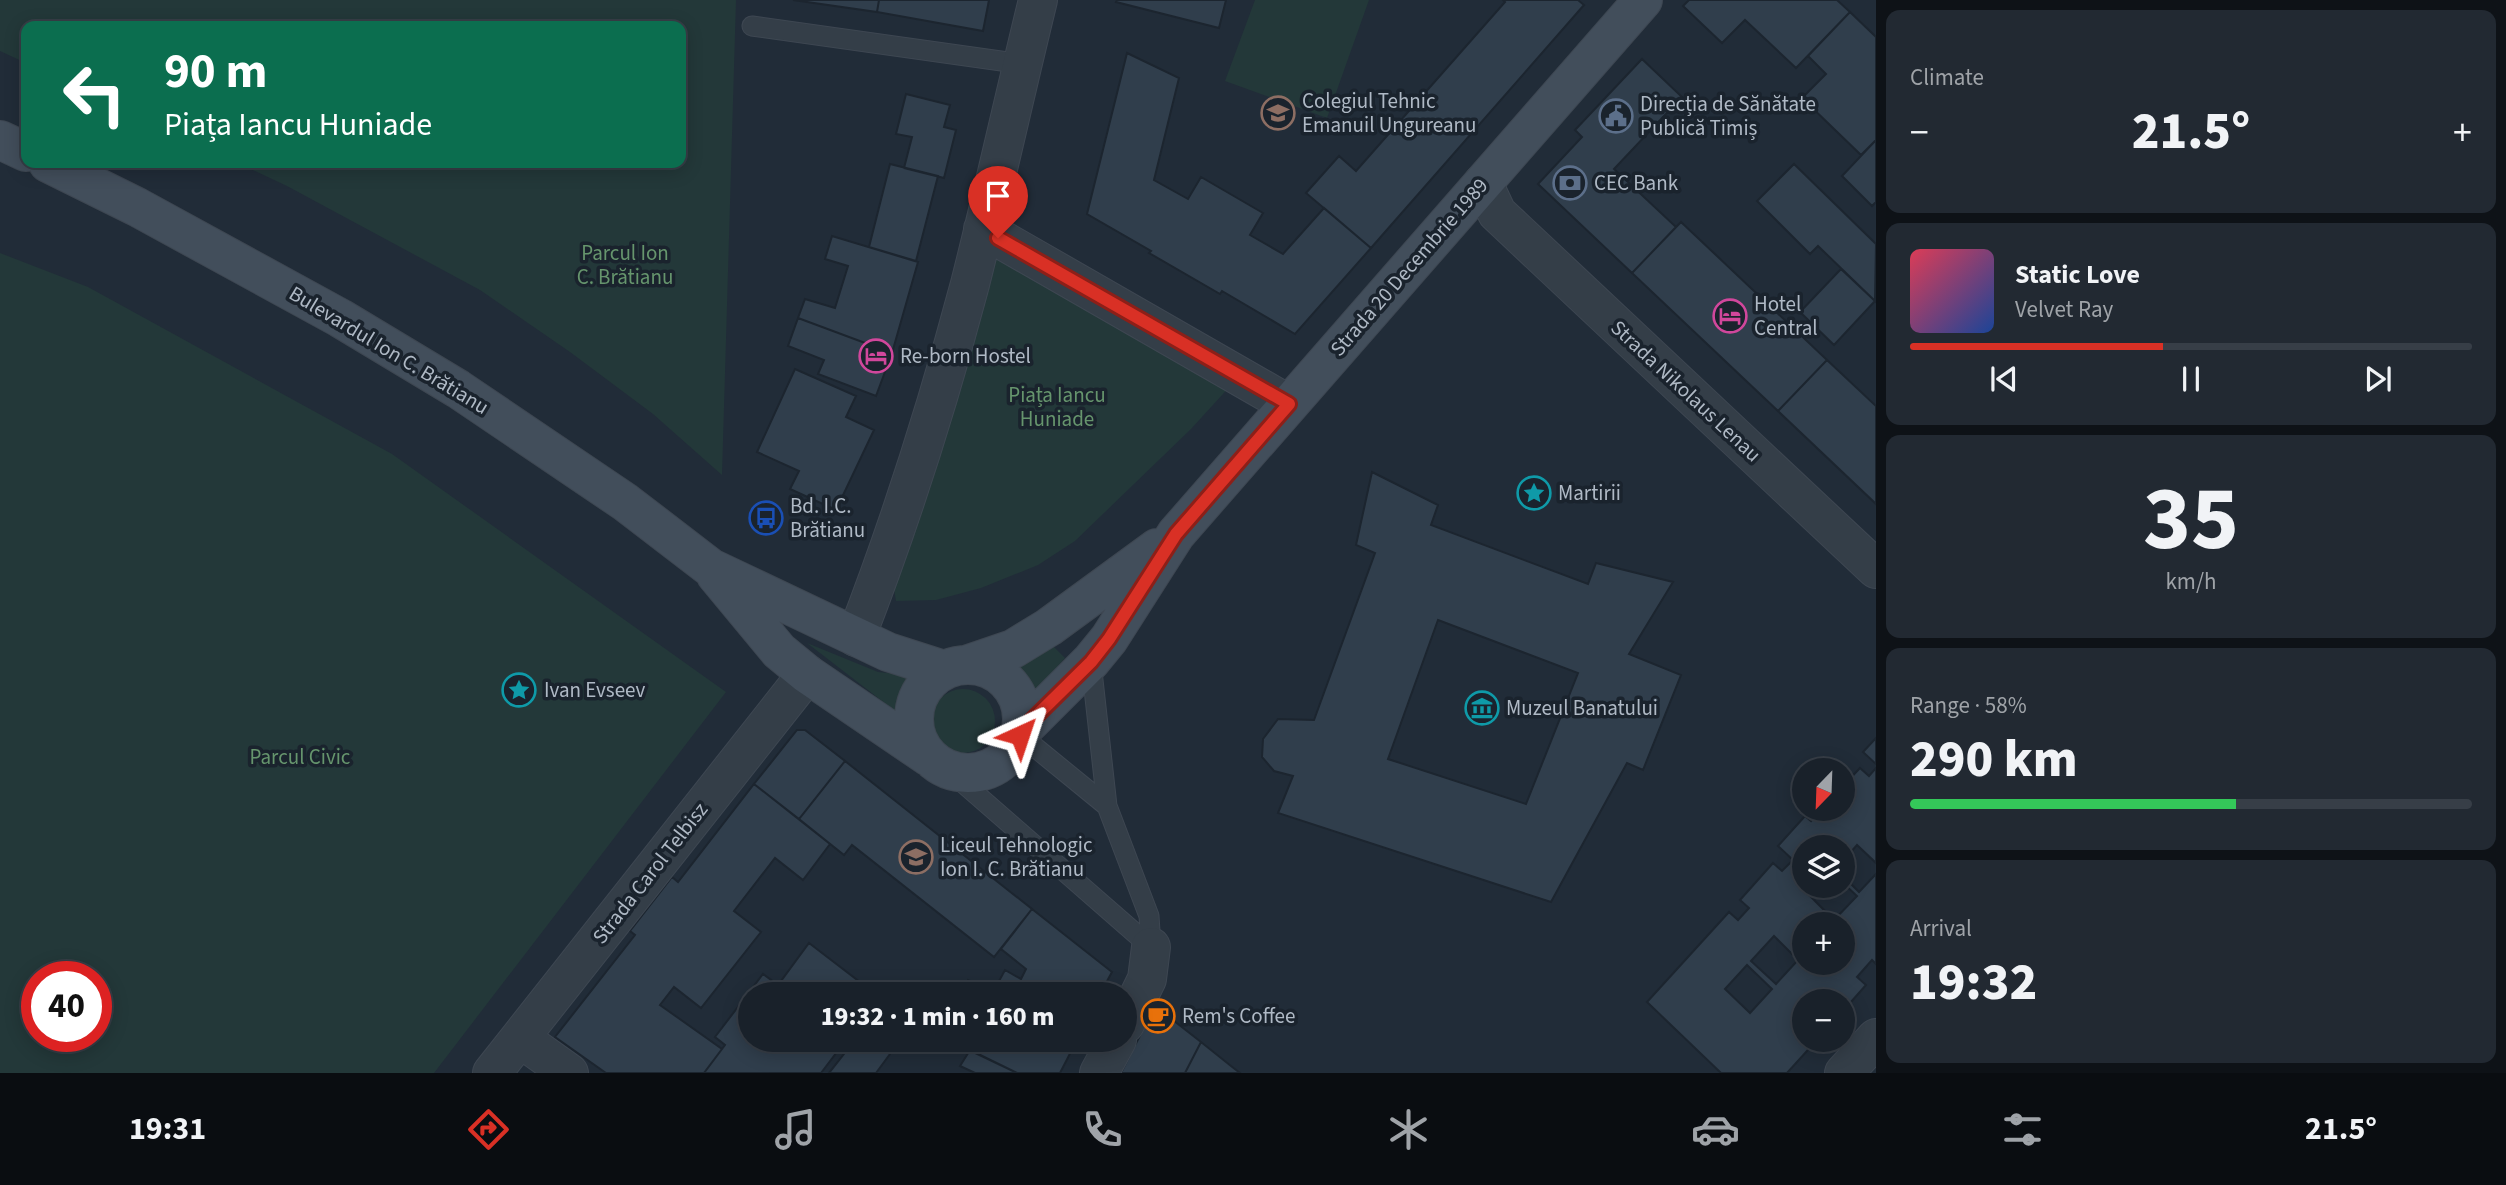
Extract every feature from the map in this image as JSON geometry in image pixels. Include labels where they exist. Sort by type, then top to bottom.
[{"type":"street","points":[[856,637],[914,477],[951,352],[984,229],[1038,0]]},
{"type":"street","name":"Strada 20 Decembrie 1989","points":[[1021,733],[1091,662],[1109,639],[1176,534],[1289,404],[1482,200],[1643,0]]},
{"type":"street","points":[[0,140],[21,150]]},
{"type":"street","name":"Bulevardul Ion C. Brătianu","points":[[58,168],[137,207],[317,305],[446,382],[625,502],[711,568],[888,652],[957,667]]},
{"type":"street","name":"Strada Nikolaus Lenau","points":[[1482,200],[1876,569]]},
{"type":"street","points":[[984,229],[1289,404]]},
{"type":"street","name":"Strada 20 Decembrie 1989","points":[[957,667],[1013,649],[1049,627],[1176,534]]},
{"type":"street","name":"Bulevardul Ion C. Brătianu","points":[[711,568],[779,651],[807,674],[938,763]]},
{"type":"street","points":[[957,667],[997,672],[1016,693],[1022,711],[1021,733],[1012,751],[999,764],[982,771],[964,773],[938,763],[920,743],[914,727],[920,693],[930,680],[957,667]]},
{"type":"street","name":"Strada Carol Telbisz","points":[[492,1073],[807,674]]},
{"type":"street","points":[[1137,999],[1147,979],[1151,947]]},
{"type":"street","points":[[520,1038],[569,1073]]},
{"type":"street","points":[[1844,1073],[1876,1038]]},
{"type":"street","points":[[1099,1073],[1110,1052]]},
{"type":"lane","points":[[752,26],[1023,64]]},
{"type":"lane","points":[[1091,662],[1107,806],[1149,916],[1151,947]]},
{"type":"lane","points":[[1021,733],[1107,806]]},
{"type":"lane","points":[[938,763],[1151,947]]},
{"type":"green space","name":"Parcul Ion C. Brătianu","points":[[0,0],[736,0],[722,475],[653,414],[480,290],[249,168],[686,168],[686,21],[21,21],[21,61],[0,51]]},
{"type":"green space","points":[[1255,0],[1369,0],[1327,118],[1225,81]]},
{"type":"green space","name":"Piața Iancu Huniade","points":[[991,247],[1233,383],[1191,429],[1075,541],[1038,565],[981,588],[936,600],[896,601],[892,576]]},
{"type":"green space","name":"Parcul Civic","points":[[0,253],[88,287],[392,454],[726,692],[434,1073],[0,1073]]},
{"type":"green space","points":[[807,643],[878,672],[917,676],[904,693],[899,714]]},
{"type":"green space","points":[[1054,647],[1065,658],[1029,699],[1023,685],[999,664]]},
{"type":"green space","points":[[963,689],[975,691],[986,698],[993,709],[993,733],[986,744],[975,751],[963,753],[951,751],[940,744],[933,733],[931,721],[933,709],[940,698],[951,691]]},
{"type":"building","points":[[793,0],[879,0],[877,12]]},
{"type":"building","points":[[879,0],[989,0],[983,31],[877,12]]},
{"type":"building","points":[[1226,0],[1219,28],[1116,2]]},
{"type":"building","points":[[1503,0],[1578,0],[1584,5],[1371,248],[1306,193],[1339,156],[1356,171],[1505,2]]},
{"type":"building","points":[[1689,0],[1837,0],[1850,12],[1796,68],[1745,20],[1722,43],[1683,6]]},
{"type":"building","points":[[1850,12],[1876,37],[1876,140],[1861,155],[1802,98],[1826,74],[1808,56]]},
{"type":"building","points":[[1127,53],[1179,78],[1154,180],[1188,199],[1201,177],[1263,213],[1250,235],[1283,254],[1324,208],[1371,248],[1295,334],[1222,291],[1220,294],[1087,214]]},
{"type":"building","points":[[1642,59],[1682,97],[1614,169],[1676,227],[1632,273],[1538,184],[1582,137],[1575,130]]},
{"type":"building","points":[[906,94],[950,105],[944,127],[956,130],[944,178],[904,168],[912,137],[896,134]]},
{"type":"building","points":[[1876,140],[1876,202],[1872,206],[1842,176]]},
{"type":"building","points":[[890,164],[938,176],[916,261],[869,247]]},
{"type":"building","points":[[1794,164],[1876,244],[1875,301],[1818,246],[1810,254],[1757,201]]},
{"type":"building","name":"Hotel Central","points":[[1681,222],[1827,360],[1778,411],[1632,273]]},
{"type":"building","points":[[832,236],[918,262],[892,353],[798,318],[805,299],[835,308],[848,266],[825,259]]},
{"type":"building","points":[[1841,269],[1875,301],[1834,345],[1800,312]]},
{"type":"building","points":[[798,318],[892,353],[876,396],[818,374],[824,360],[788,346]]},
{"type":"building","points":[[1827,360],[1876,406],[1876,504],[1778,411]]},
{"type":"building","points":[[795,369],[856,396],[846,417],[874,430],[836,510],[790,489],[799,471],[757,452]]},
{"type":"building","points":[[1372,472],[1438,505],[1431,525],[1588,584],[1596,563],[1673,582],[1629,654],[1681,675],[1643,770],[1627,763],[1551,902],[1278,813],[1293,776],[1274,771],[1262,757],[1263,739],[1278,719],[1314,720],[1375,553],[1356,545]],"holes":[[[1438,620],[1578,673],[1526,804],[1388,759]]]},
{"type":"building","points":[[797,730],[805,730],[845,761],[799,819],[754,784]]},
{"type":"building","points":[[1876,738],[1876,764],[1863,752]]},
{"type":"building","points":[[845,761],[1032,909],[994,957],[852,845],[844,855],[799,819]]},
{"type":"building","points":[[1860,768],[1869,776],[1876,768],[1876,863],[1857,845],[1855,847],[1855,835],[1792,835],[1792,859],[1778,846],[1800,821],[1855,821],[1855,773]]},
{"type":"building","points":[[754,784],[830,844],[803,880],[775,858],[734,911],[761,932],[701,1008],[674,987],[660,1005],[722,1049],[704,1073],[606,1073],[555,1037],[635,935],[630,931],[672,877],[678,882]]},
{"type":"building","points":[[1792,861],[1792,898],[1812,898],[1826,912],[1792,912],[1792,954],[1774,936],[1751,961],[1776,984],[1792,967],[1792,975],[1855,975],[1855,912],[1842,912],[1857,896],[1855,888],[1859,892],[1876,874],[1876,964],[1872,960],[1857,977],[1866,985],[1855,997],[1855,989],[1792,989],[1792,1052],[1806,1052],[1787,1073],[1721,1073],[1647,1002],[1729,912],[1738,920],[1749,908],[1740,900],[1773,863],[1782,871]],"holes":[[[1747,965],[1772,989],[1750,1013],[1725,989]]]},
{"type":"building","points":[[1032,909],[1112,972],[1107,982],[998,982],[1005,970],[1021,979],[1026,969],[1001,949]]},
{"type":"building","points":[[809,943],[860,982],[780,982]]},
{"type":"building","points":[[763,974],[774,982],[757,982]]},
{"type":"building","points":[[1155,1006],[1201,1042],[1185,1073],[1121,1073],[1132,1052],[1137,1052],[1137,1041]]},
{"type":"building","points":[[738,1007],[738,1052],[837,1052],[821,1073],[704,1073],[725,1045],[715,1037]]},
{"type":"building","points":[[1201,1042],[1231,1066],[1240,1073],[1185,1073]]},
{"type":"building","points":[[846,1052],[890,1054],[876,1073],[829,1073]]},
{"type":"building","points":[[969,1052],[974,1052],[1017,1073],[975,1073],[960,1066]]},
{"type":"building","points":[[973,1052],[1071,1052],[1060,1073],[1017,1073]]},
{"type":"place","name":"Colegiul Tehnic Emanuil Ungureanu","points":[[1278,113]]},
{"type":"place","name":"Direcția de Sănătate Publică Timiș","points":[[1616,116]]},
{"type":"place","name":"CEC Bank","points":[[1570,183]]},
{"type":"place","name":"Hotel Central","points":[[1730,316]]},
{"type":"place","name":"Re-born Hostel","points":[[876,356]]},
{"type":"place","name":"Martirii","points":[[1534,493]]},
{"type":"place","name":"Bd. I.C. Brătianu","points":[[766,518]]},
{"type":"place","name":"Ivan Evseev","points":[[519,690]]},
{"type":"place","name":"Muzeul Banatului","points":[[1482,708]]},
{"type":"place","name":"Liceul Tehnologic Ion I. C. Brătianu","points":[[916,857]]},
{"type":"place","name":"Rem's Coffee","points":[[1158,1016]]},
{"type":"route","points":[[998,238],[1289,404],[1176,534],[1109,639],[1091,662],[1020,735]]}]
